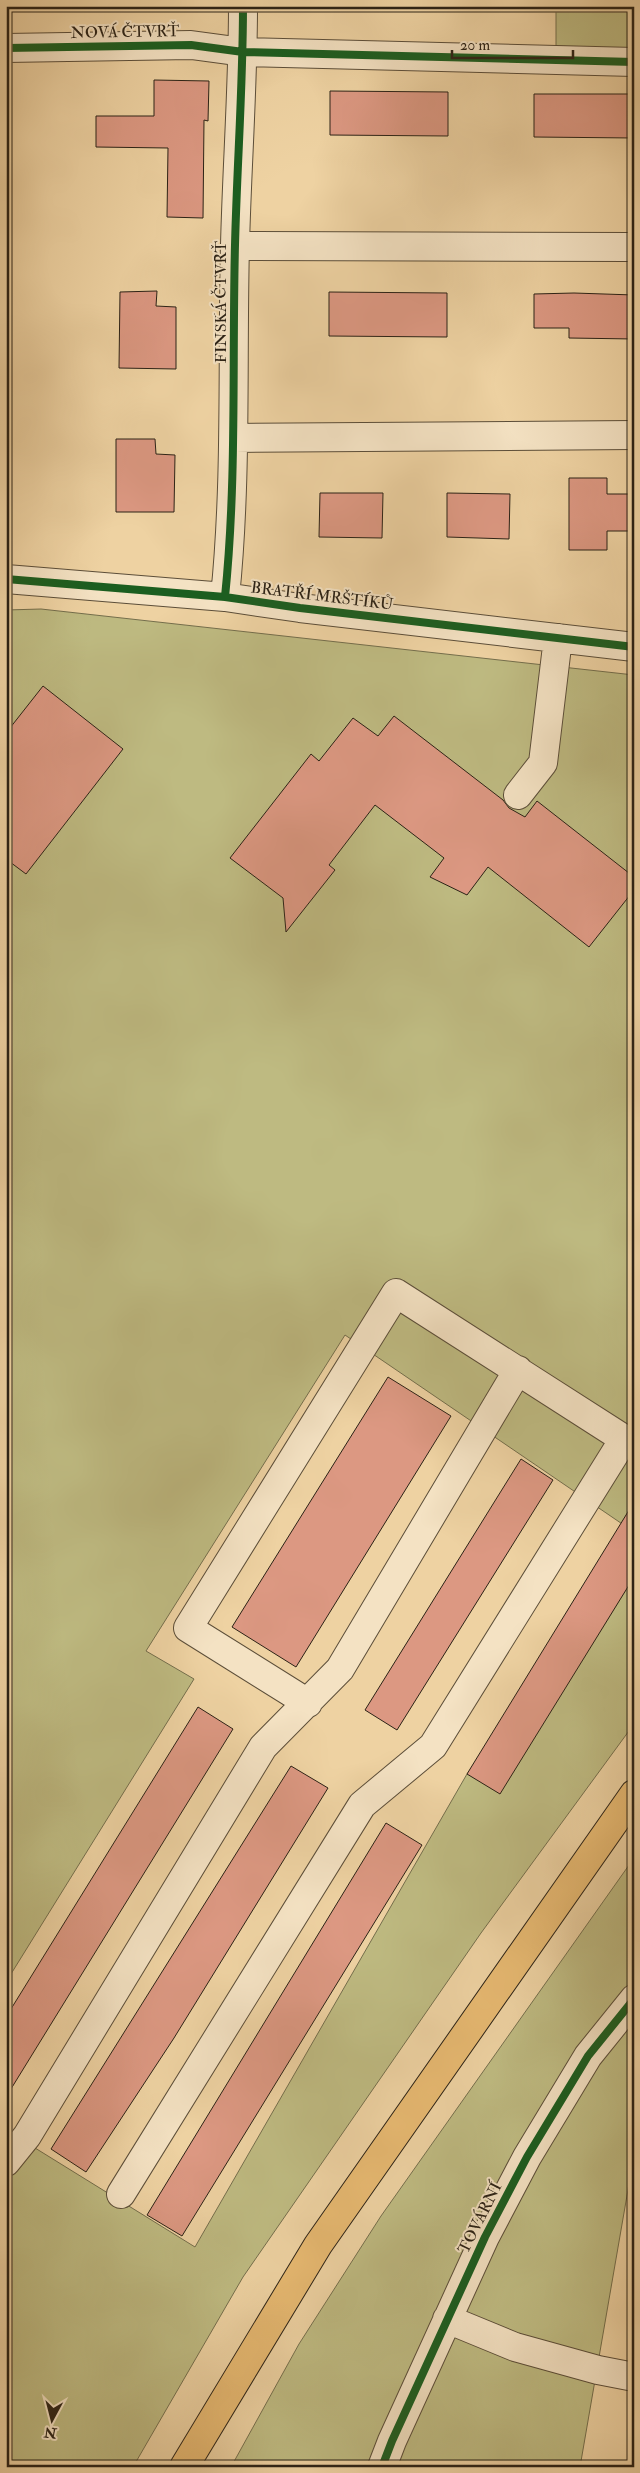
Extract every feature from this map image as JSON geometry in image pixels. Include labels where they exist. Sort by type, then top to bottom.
[{"type":"main road","points":[[184,2467],[318,2244],[634,1794]]},
{"type":"street","name":"FINSKÁ ČTVRŤ","points":[[225,597],[230,541],[234,438],[235,246],[243,52],[243,6]]},
{"type":"street","name":"NOVÁ ČTVRŤ","points":[[6,48],[191,45],[243,52],[634,62]]},
{"type":"street","points":[[235,246],[634,247]]},
{"type":"street","points":[[234,438],[634,435]]},
{"type":"street","name":"BRATŘÍ MRŠTÍKŮ","points":[[6,578],[225,597],[300,608],[634,647]]},
{"type":"street","points":[[518,796],[543,763],[558,638]]},
{"type":"street","points":[[121,2194],[362,1805],[433,1746],[629,1440],[396,1293],[188,1628],[308,1703]]},
{"type":"street","points":[[6,2162],[27,2136],[263,1746],[340,1669],[518,1370]]},
{"type":"street","name":"TOVÁRNÍ","points":[[382,2467],[485,2237],[527,2157],[588,2056],[634,1999]]},
{"type":"street","points":[[447,2319],[515,2347],[598,2370],[634,2377]]},
{"type":"shaded area","points":[[556,6],[634,6],[634,50],[556,49]]},
{"type":"shaded area","points":[[41,609],[634,675],[634,1532],[345,1335],[146,1651],[194,1679],[6,1982],[6,610]]},
{"type":"shaded area","points":[[634,1576],[634,1724],[481,1933],[243,2277],[133,2467],[6,2467],[6,2130],[195,2247],[467,1774]]},
{"type":"shaded area","points":[[634,1858],[634,2155],[580,2467],[231,2467],[299,2344],[381,2216]]},
{"type":"building","points":[[154,80],[209,81],[208,121],[204,120],[203,218],[167,217],[168,148],[96,147],[96,116],[154,116]]},
{"type":"building","points":[[330,91],[448,92],[448,136],[330,135]]},
{"type":"building","points":[[534,94],[634,94],[634,138],[534,137]]},
{"type":"building","points":[[157,291],[156,306],[176,307],[176,369],[119,368],[120,292]]},
{"type":"building","points":[[329,292],[447,293],[447,337],[329,336]]},
{"type":"building","points":[[534,294],[634,295],[634,339],[569,338],[569,328],[534,328]]},
{"type":"building","points":[[116,439],[155,439],[156,454],[175,455],[174,512],[116,512]]},
{"type":"building","points":[[569,478],[607,478],[607,494],[634,494],[634,531],[607,531],[607,550],[569,550]]},
{"type":"building","points":[[320,493],[383,493],[382,538],[319,537]]},
{"type":"building","points":[[447,493],[510,494],[509,539],[447,537]]},
{"type":"building","points":[[43,686],[123,749],[26,874],[6,859],[6,733]]},
{"type":"building","points":[[394,716],[503,800],[509,808],[525,817],[537,801],[634,877],[634,890],[589,947],[488,867],[467,895],[430,877],[444,858],[375,805],[329,865],[335,870],[286,932],[283,898],[230,858],[311,754],[319,761],[353,718],[378,736]]},
{"type":"building","points":[[388,1377],[451,1416],[296,1667],[232,1627]]},
{"type":"building","points":[[521,1459],[553,1480],[397,1730],[365,1710]]},
{"type":"building","points":[[634,1502],[634,1577],[500,1794],[467,1774]]},
{"type":"building","points":[[198,1707],[233,1729],[6,2097],[6,2017]]},
{"type":"building","points":[[291,1766],[328,1788],[174,2038],[86,2172],[51,2149]]},
{"type":"building","points":[[386,1823],[422,1845],[182,2236],[147,2215]]},
{"type":"cycle path","points":[[225,597],[233,465],[235,245],[243,6]]},
{"type":"cycle path","points":[[6,48],[191,45],[243,52],[634,62]]},
{"type":"cycle path","points":[[6,579],[225,597],[300,608],[634,647]]},
{"type":"cycle path","points":[[382,2467],[485,2237],[527,2157],[588,2056],[634,1999]]}]
